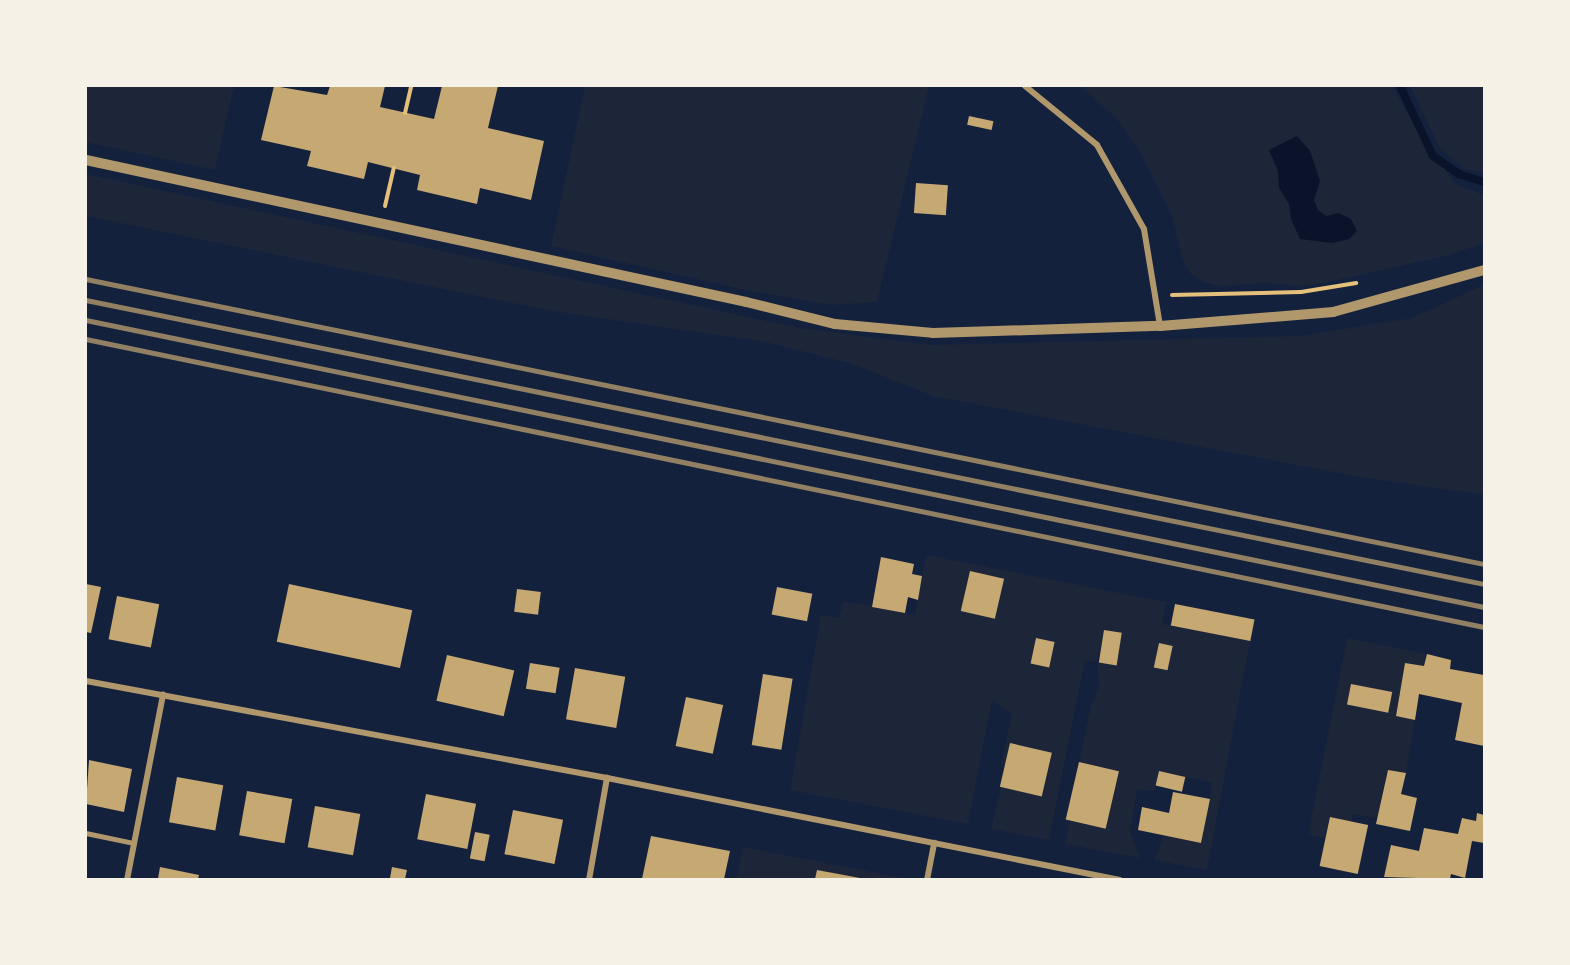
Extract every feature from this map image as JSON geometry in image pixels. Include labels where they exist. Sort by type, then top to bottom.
[{"type":"street","points":[[1025,86],[1097,145],[1144,229],[1160,326]]},
{"type":"street","points":[[86,160],[835,324],[933,333],[1160,326],[1333,312],[1485,270]]},
{"type":"street","points":[[86,681],[607,778],[1120,879]]},
{"type":"street","points":[[127,879],[163,694]]},
{"type":"street","points":[[589,879],[607,778]]},
{"type":"street","points":[[927,879],[934,843]]},
{"type":"lane","points":[[86,833],[134,843]]},
{"type":"path","points":[[405,113],[411,86]]},
{"type":"path","points":[[381,224],[394,168]]},
{"type":"path","points":[[1156,295],[1301,292],[1366,280]]},
{"type":"shaded area","points":[[86,86],[234,86],[215,170],[86,142]]},
{"type":"shaded area","points":[[585,86],[929,86],[877,302],[831,305],[746,290],[551,246]]},
{"type":"shaded area","points":[[1080,86],[1393,86],[1406,111],[1455,184],[1484,195],[1484,243],[1449,255],[1300,286],[1265,283],[1218,286],[1204,282],[1191,274],[1183,262],[1172,215],[1138,148],[1116,118]]},
{"type":"shaded area","points":[[1410,86],[1484,86],[1484,174],[1463,168],[1440,148]]},
{"type":"shaded area","points":[[1297,136],[1310,151],[1320,181],[1314,200],[1318,210],[1326,216],[1338,213],[1351,219],[1357,231],[1349,239],[1332,243],[1300,239],[1291,219],[1289,204],[1279,188],[1278,171],[1269,150]]},
{"type":"shaded area","points":[[86,174],[799,328],[930,345],[1301,336],[1412,318],[1484,285],[1484,495],[1360,477],[933,396],[853,364],[766,342],[552,311],[86,216]]},
{"type":"shaded area","points":[[926,555],[1166,602],[1162,624],[1250,641],[1207,870],[1154,860],[1164,835],[1201,842],[1212,783],[1159,771],[1154,791],[1137,789],[1130,832],[1140,858],[1065,844],[1070,821],[1106,829],[1119,771],[1079,762],[1091,705],[1099,687],[1097,662],[1085,660],[1049,840],[991,829],[1001,787],[1043,796],[1052,753],[1010,743],[1005,766],[1001,765],[1012,714],[992,700],[968,824],[790,790],[821,615],[839,618],[843,601],[915,615]],"holes":[[[1105,630],[1122,634],[1115,666],[1097,662]],[[1159,643],[1173,646],[1167,671],[1154,667]]]},
{"type":"shaded area","points":[[1347,638],[1427,654],[1424,666],[1405,663],[1396,716],[1415,720],[1406,773],[1387,770],[1377,818],[1353,814],[1351,822],[1330,817],[1325,838],[1308,835]]},
{"type":"shaded area","points":[[743,847],[903,878],[880,880],[866,877],[865,879],[817,870],[815,879],[736,880]]},
{"type":"building","points":[[274,86],[327,95],[330,86],[385,86],[380,107],[434,119],[442,86],[498,86],[488,128],[544,141],[531,200],[480,188],[477,204],[417,190],[420,175],[368,162],[364,179],[307,166],[311,151],[261,140]]},
{"type":"building","points":[[969,116],[993,121],[992,130],[967,125]]},
{"type":"building","points":[[916,183],[948,185],[946,215],[914,213]]},
{"type":"building","points":[[881,557],[914,564],[912,574],[922,576],[918,600],[908,597],[905,613],[872,607]]},
{"type":"building","points":[[970,571],[1004,579],[995,619],[961,611]]},
{"type":"building","points":[[86,584],[101,587],[91,633],[86,632]]},
{"type":"building","points":[[289,584],[412,610],[400,668],[277,642]]},
{"type":"building","points":[[777,587],[812,594],[807,621],[772,614]]},
{"type":"building","points":[[517,589],[541,592],[538,615],[514,612]]},
{"type":"building","points":[[117,596],[159,604],[151,647],[109,639]]},
{"type":"building","points":[[1175,604],[1255,619],[1250,641],[1171,626]]},
{"type":"building","points":[[1104,630],[1122,633],[1117,665],[1099,663]]},
{"type":"building","points":[[1036,638],[1055,642],[1049,667],[1031,663]]},
{"type":"building","points":[[1159,643],[1173,646],[1167,670],[1154,667]]},
{"type":"building","points":[[1427,654],[1451,660],[1450,669],[1484,675],[1484,746],[1455,740],[1462,703],[1419,694],[1415,720],[1396,716],[1405,663],[1424,666]]},
{"type":"building","points":[[447,655],[514,671],[504,716],[436,701]]},
{"type":"building","points":[[530,663],[560,668],[556,693],[526,689]]},
{"type":"building","points":[[575,668],[625,677],[616,728],[566,719]]},
{"type":"building","points":[[763,674],[793,679],[781,750],[752,745]]},
{"type":"building","points":[[1351,684],[1392,692],[1388,713],[1347,705]]},
{"type":"building","points":[[686,697],[723,705],[713,754],[676,746]]},
{"type":"building","points":[[1010,743],[1052,753],[1042,797],[1000,787]]},
{"type":"building","points":[[89,760],[132,769],[124,812],[86,804]]},
{"type":"building","points":[[1079,762],[1119,771],[1106,829],[1066,819]]},
{"type":"building","points":[[1388,770],[1406,773],[1401,794],[1417,798],[1410,831],[1376,824]]},
{"type":"building","points":[[1159,771],[1185,777],[1182,792],[1156,786]]},
{"type":"building","points":[[177,777],[223,785],[215,830],[169,822]]},
{"type":"building","points":[[247,791],[292,799],[284,843],[239,835]]},
{"type":"building","points":[[1173,792],[1210,799],[1201,843],[1138,830],[1142,807],[1169,813]]},
{"type":"building","points":[[426,794],[476,804],[467,849],[417,839]]},
{"type":"building","points":[[315,806],[360,814],[353,855],[308,847]]},
{"type":"building","points":[[513,810],[563,820],[554,864],[504,854]]},
{"type":"building","points":[[1477,813],[1484,815],[1484,843],[1472,841],[1465,878],[1451,874],[1450,879],[1384,877],[1391,845],[1419,851],[1424,828],[1458,834],[1462,818],[1476,821]]},
{"type":"building","points":[[1330,817],[1368,825],[1358,874],[1320,866]]},
{"type":"building","points":[[475,832],[490,835],[485,861],[470,859]]},
{"type":"building","points":[[651,836],[730,851],[724,879],[642,879]]},
{"type":"building","points":[[160,867],[199,875],[198,879],[158,879]]},
{"type":"building","points":[[392,867],[407,870],[405,879],[390,878]]},
{"type":"building","points":[[817,870],[860,878],[860,879],[815,879]]},
{"type":"waterway","points":[[1400,86],[1433,156],[1459,174],[1484,182]]},
{"type":"railway","points":[[86,279],[1484,564]]},
{"type":"railway","points":[[86,300],[1484,584]]},
{"type":"railway","points":[[86,320],[1484,607]]},
{"type":"railway","points":[[86,339],[1484,627]]}]
